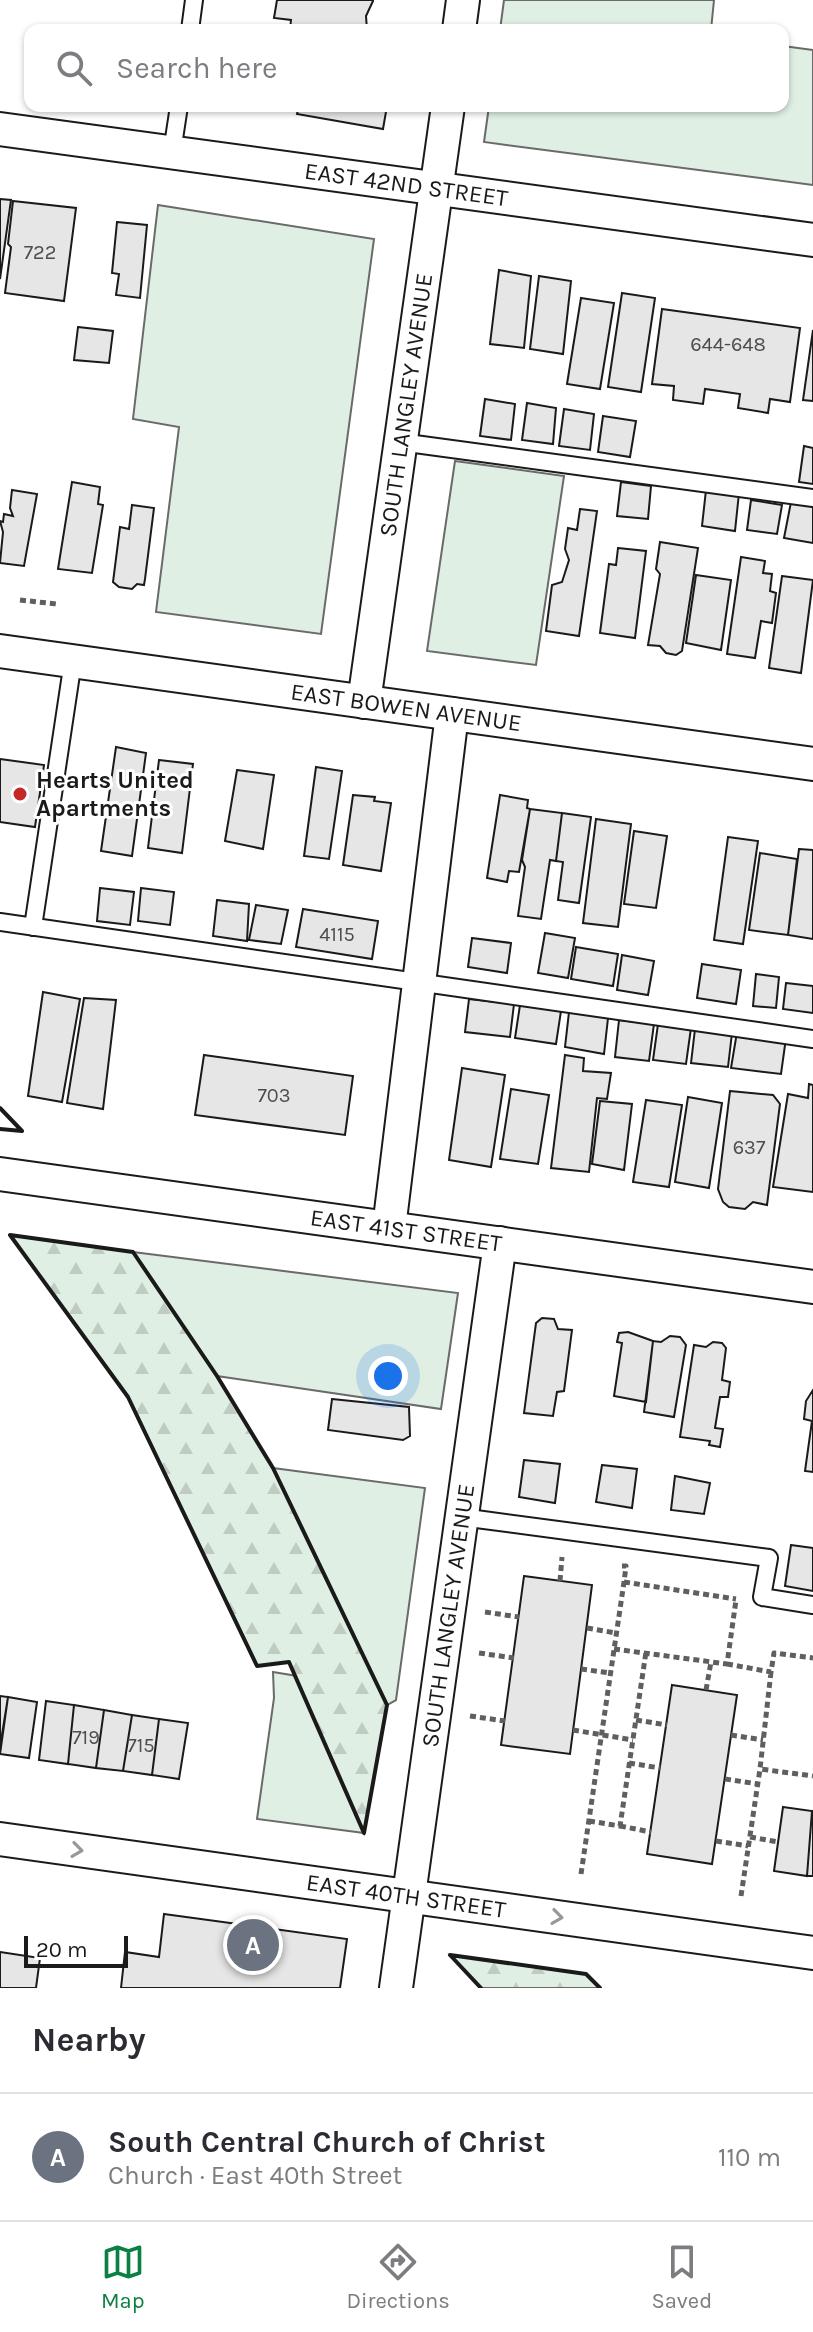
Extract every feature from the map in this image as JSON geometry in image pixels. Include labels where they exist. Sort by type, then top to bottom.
[{"type":"street","points":[[460,24],[463,0]]},
{"type":"street","name":"SOUTH LANGLEY AVENUE","points":[[364,702],[447,112]]},
{"type":"street","name":"EAST 42ND STREET","points":[[0,129],[813,240]]},
{"type":"street","name":"EAST BOWEN AVENUE","points":[[0,651],[813,764]]},
{"type":"street","points":[[389,1228],[452,714]]},
{"type":"street","name":"EAST 41ST STREET","points":[[0,1174],[813,1287]]},
{"type":"street","name":"SOUTH LANGLEY AVENUE","points":[[396,1988],[500,1243]]},
{"type":"street","name":"EAST 40TH STREET","points":[[0,1839],[813,1953]]},
{"type":"lane","points":[[191,24],[194,0]]},
{"type":"lane","points":[[172,152],[178,112]]},
{"type":"lane","points":[[400,442],[813,498]]},
{"type":"lane","points":[[33,927],[73,661]]},
{"type":"lane","points":[[0,922],[813,1039]]},
{"type":"lane","points":[[461,1517],[769,1558],[762,1597],[813,1605]]},
{"type":"path","points":[[20,600],[57,604]]},
{"type":"path","points":[[727,1664],[742,1555]]},
{"type":"path","points":[[549,1556],[562,1557],[560,1581]]},
{"type":"path","points":[[581,1874],[626,1566],[610,1564]]},
{"type":"path","points":[[624,1582],[736,1599]]},
{"type":"path","points":[[485,1612],[519,1617]]},
{"type":"path","points":[[587,1628],[616,1633]]},
{"type":"path","points":[[614,1649],[771,1672]]},
{"type":"path","points":[[620,1826],[646,1652]]},
{"type":"path","points":[[479,1653],[514,1658]]},
{"type":"path","points":[[741,1896],[774,1653],[813,1658]]},
{"type":"path","points":[[706,1690],[711,1662]]},
{"type":"path","points":[[581,1669],[610,1673]]},
{"type":"path","points":[[470,1716],[505,1721]]},
{"type":"path","points":[[636,1720],[667,1725]]},
{"type":"path","points":[[573,1730],[633,1740]]},
{"type":"path","points":[[731,1735],[763,1740]]},
{"type":"path","points":[[629,1763],[660,1768]]},
{"type":"path","points":[[760,1769],[813,1776]]},
{"type":"path","points":[[725,1779],[758,1784]]},
{"type":"path","points":[[589,1821],[651,1832]]},
{"type":"path","points":[[750,1837],[778,1842]]},
{"type":"path","points":[[716,1841],[748,1846]]},
{"type":"green space","points":[[504,0],[714,0],[712,24],[501,24]]},
{"type":"green space","points":[[789,47],[813,50],[813,185],[484,142],[488,112],[789,112]]},
{"type":"green space","points":[[158,205],[374,239],[321,634],[156,612],[179,427],[133,419]]},
{"type":"green space","points":[[455,461],[564,476],[536,665],[427,651]]},
{"type":"green space","points":[[10,1235],[133,1252],[217,1376],[273,1468],[387,1705],[364,1833],[289,1662],[257,1666],[128,1397]]},
{"type":"green space","points":[[133,1252],[458,1293],[441,1409],[217,1376]]},
{"type":"green space","points":[[273,1468],[425,1488],[396,1700],[387,1705]]},
{"type":"green space","points":[[273,1672],[297,1676],[364,1833],[257,1819],[274,1698]]},
{"type":"green space","points":[[450,1955],[586,1974],[600,1988],[481,1988]]},
{"type":"building","points":[[277,0],[373,0],[366,16],[367,24],[291,24],[291,20],[274,18]]},
{"type":"building","points":[[298,112],[386,112],[383,129]]},
{"type":"building","points":[[0,199],[11,200],[0,279]]},
{"type":"building","points":[[13,201],[76,208],[64,301],[5,293]]},
{"type":"building","points":[[117,222],[147,225],[140,298],[116,295],[119,274],[112,273]]},
{"type":"building","points":[[499,270],[531,276],[524,348],[490,344]]},
{"type":"building","points":[[539,276],[571,281],[563,354],[530,349]]},
{"type":"building","points":[[622,293],[655,298],[641,392],[608,387]]},
{"type":"building","points":[[581,298],[614,303],[600,389],[567,384]]},
{"type":"building","points":[[662,309],[800,328],[790,402],[770,399],[768,413],[738,408],[740,394],[705,389],[703,404],[673,400],[674,386],[652,384]]},
{"type":"building","points":[[78,327],[113,331],[109,363],[74,360]]},
{"type":"building","points":[[813,330],[813,401],[803,400]]},
{"type":"building","points":[[485,399],[515,404],[511,440],[480,436]]},
{"type":"building","points":[[527,403],[556,408],[553,444],[522,440]]},
{"type":"building","points":[[564,409],[594,414],[590,450],[559,446]]},
{"type":"building","points":[[603,416],[636,421],[630,457],[598,452]]},
{"type":"building","points":[[804,446],[813,448],[813,484],[799,482]]},
{"type":"building","points":[[72,482],[100,487],[98,504],[103,505],[92,573],[58,569]]},
{"type":"building","points":[[621,482],[651,486],[648,519],[617,516]]},
{"type":"building","points":[[12,490],[37,494],[24,566],[0,563],[3,532],[0,521],[3,522],[4,514],[13,516],[10,508]]},
{"type":"building","points":[[706,490],[739,493],[735,531],[702,526]]},
{"type":"building","points":[[751,500],[782,505],[777,534],[747,530]]},
{"type":"building","points":[[791,502],[813,506],[813,543],[784,538]]},
{"type":"building","points":[[132,505],[154,508],[144,585],[137,584],[132,589],[119,587],[113,582],[120,527],[129,529]]},
{"type":"building","points":[[580,509],[597,511],[579,636],[546,631],[552,585],[562,582],[569,560],[565,549],[568,528],[577,530]]},
{"type":"building","points":[[660,542],[698,548],[682,651],[676,655],[666,653],[660,646],[648,645],[660,574],[656,569]]},
{"type":"building","points":[[618,548],[646,551],[635,638],[600,633],[609,564],[616,565]]},
{"type":"building","points":[[741,557],[765,561],[763,573],[772,574],[770,591],[776,593],[772,623],[761,621],[755,658],[727,654]]},
{"type":"building","points":[[696,575],[731,580],[721,650],[686,643]]},
{"type":"building","points":[[782,576],[813,580],[801,673],[769,668]]},
{"type":"building","points":[[116,747],[146,753],[132,856],[101,851]]},
{"type":"building","name":"Hearts United Apartments","points":[[0,759],[44,765],[35,827],[0,822]]},
{"type":"building","points":[[159,760],[193,764],[182,853],[148,848]]},
{"type":"building","points":[[316,767],[342,771],[329,859],[304,856]]},
{"type":"building","points":[[237,770],[274,775],[263,849],[225,841]]},
{"type":"building","points":[[353,795],[375,797],[374,801],[391,803],[381,871],[343,865]]},
{"type":"building","points":[[500,795],[528,800],[527,808],[530,809],[519,872],[509,871],[507,882],[487,878]]},
{"type":"building","points":[[530,809],[562,813],[556,861],[550,860],[541,919],[518,916]]},
{"type":"building","points":[[562,813],[591,817],[579,903],[558,900],[563,862],[556,861]]},
{"type":"building","points":[[596,819],[631,824],[618,927],[583,923]]},
{"type":"building","points":[[634,831],[667,836],[656,908],[624,904]]},
{"type":"building","points":[[728,837],[758,841],[743,944],[714,940]]},
{"type":"building","points":[[799,849],[813,850],[813,939],[788,935]]},
{"type":"building","points":[[760,853],[797,859],[788,935],[749,930]]},
{"type":"building","points":[[100,888],[134,892],[130,925],[97,921]]},
{"type":"building","points":[[141,888],[174,892],[170,925],[138,921]]},
{"type":"building","points":[[217,900],[249,904],[247,941],[213,936]]},
{"type":"building","points":[[256,905],[288,910],[281,944],[249,940]]},
{"type":"building","points":[[303,909],[378,921],[372,959],[296,947]]},
{"type":"building","points":[[545,933],[575,938],[568,978],[538,973]]},
{"type":"building","points":[[472,938],[511,943],[507,973],[468,967]]},
{"type":"building","points":[[576,947],[618,954],[613,986],[571,979]]},
{"type":"building","points":[[622,955],[654,961],[648,995],[617,990]]},
{"type":"building","points":[[702,964],[741,970],[736,1004],[697,998]]},
{"type":"building","points":[[756,974],[779,977],[776,1008],[753,1006]]},
{"type":"building","points":[[786,983],[813,986],[813,1013],[783,1009]]},
{"type":"building","points":[[43,992],[80,999],[62,1102],[28,1096]]},
{"type":"building","points":[[84,998],[116,1000],[103,1109],[67,1103]]},
{"type":"building","points":[[469,999],[514,1004],[510,1037],[465,1032]]},
{"type":"building","points":[[520,1005],[561,1011],[556,1044],[515,1038]]},
{"type":"building","points":[[569,1012],[608,1018],[604,1054],[565,1047]]},
{"type":"building","points":[[619,1020],[654,1024],[649,1061],[615,1057]]},
{"type":"building","points":[[658,1024],[691,1028],[686,1064],[653,1060]]},
{"type":"building","points":[[695,1029],[732,1033],[728,1067],[691,1063]]},
{"type":"building","points":[[737,1032],[786,1038],[781,1074],[731,1068]]},
{"type":"building","points":[[204,1055],[353,1076],[345,1135],[195,1115]]},
{"type":"building","points":[[565,1055],[584,1058],[583,1071],[611,1073],[607,1099],[597,1098],[589,1172],[551,1168]]},
{"type":"building","points":[[462,1068],[505,1075],[491,1167],[449,1160]]},
{"type":"building","points":[[809,1084],[813,1085],[813,1192],[773,1187],[788,1094],[808,1098]]},
{"type":"building","points":[[511,1089],[549,1095],[538,1164],[500,1159]]},
{"type":"building","points":[[730,1091],[773,1095],[780,1104],[767,1205],[753,1202],[745,1209],[729,1207],[723,1202],[718,1189]]},
{"type":"building","points":[[688,1097],[722,1103],[709,1188],[675,1182]]},
{"type":"building","points":[[646,1100],[682,1105],[669,1187],[633,1182]]},
{"type":"building","points":[[600,1101],[632,1104],[624,1170],[592,1164]]},
{"type":"building","points":[[542,1318],[554,1319],[558,1329],[572,1330],[564,1391],[557,1392],[553,1416],[524,1413],[536,1323]]},
{"type":"building","points":[[628,1332],[653,1341],[646,1402],[614,1396],[622,1343],[617,1342],[619,1333]]},
{"type":"building","points":[[670,1336],[680,1337],[686,1345],[674,1417],[644,1412],[653,1341],[661,1342]]},
{"type":"building","points":[[713,1342],[722,1343],[726,1348],[722,1380],[730,1382],[728,1397],[720,1397],[715,1428],[723,1429],[720,1447],[709,1445],[710,1441],[680,1437],[694,1345],[706,1347]]},
{"type":"building","points":[[813,1390],[813,1472],[805,1471],[812,1421],[804,1419],[806,1401]]},
{"type":"building","points":[[332,1399],[409,1407],[410,1436],[403,1440],[328,1430]]},
{"type":"building","points":[[524,1460],[560,1464],[555,1503],[519,1497]]},
{"type":"building","points":[[602,1465],[637,1469],[632,1508],[596,1502]]},
{"type":"building","points":[[675,1476],[710,1483],[704,1514],[671,1510]]},
{"type":"building","points":[[791,1545],[813,1548],[813,1591],[785,1586]]},
{"type":"building","points":[[524,1576],[592,1585],[570,1754],[501,1745]]},
{"type":"building","points":[[672,1685],[737,1695],[712,1864],[647,1854]]},
{"type":"building","points":[[0,1696],[8,1697],[0,1747]]},
{"type":"building","points":[[8,1697],[37,1702],[29,1758],[0,1754]]},
{"type":"building","points":[[46,1701],[74,1705],[68,1764],[39,1760]]},
{"type":"building","points":[[74,1705],[104,1710],[96,1768],[68,1764]]},
{"type":"building","points":[[104,1710],[132,1715],[123,1771],[96,1768]]},
{"type":"building","points":[[132,1715],[159,1719],[152,1775],[123,1771]]},
{"type":"building","points":[[159,1719],[188,1723],[179,1779],[152,1775]]},
{"type":"building","points":[[783,1807],[812,1811],[807,1876],[774,1871]]},
{"type":"building","points":[[812,1811],[813,1876],[807,1876]]},
{"type":"building","points":[[164,1914],[347,1939],[340,1988],[121,1988],[125,1952],[159,1957]]},
{"type":"building","points":[[0,1952],[40,1958],[36,1988],[0,1988]]},
{"type":"wall","points":[[0,1108],[22,1131]]},
{"type":"wall","points":[[0,1129],[22,1131]]},
{"type":"wall","points":[[10,1235],[133,1252],[217,1376],[273,1468],[387,1705],[364,1833],[289,1662],[257,1666],[128,1397],[10,1235]]},
{"type":"wall","points":[[481,1988],[450,1955],[586,1974],[600,1988]]},
{"type":"place","name":"Hearts United Apartments","points":[[20,794]]},
{"type":"place","name":"South Central Church of Christ","points":[[253,1945]]}]
